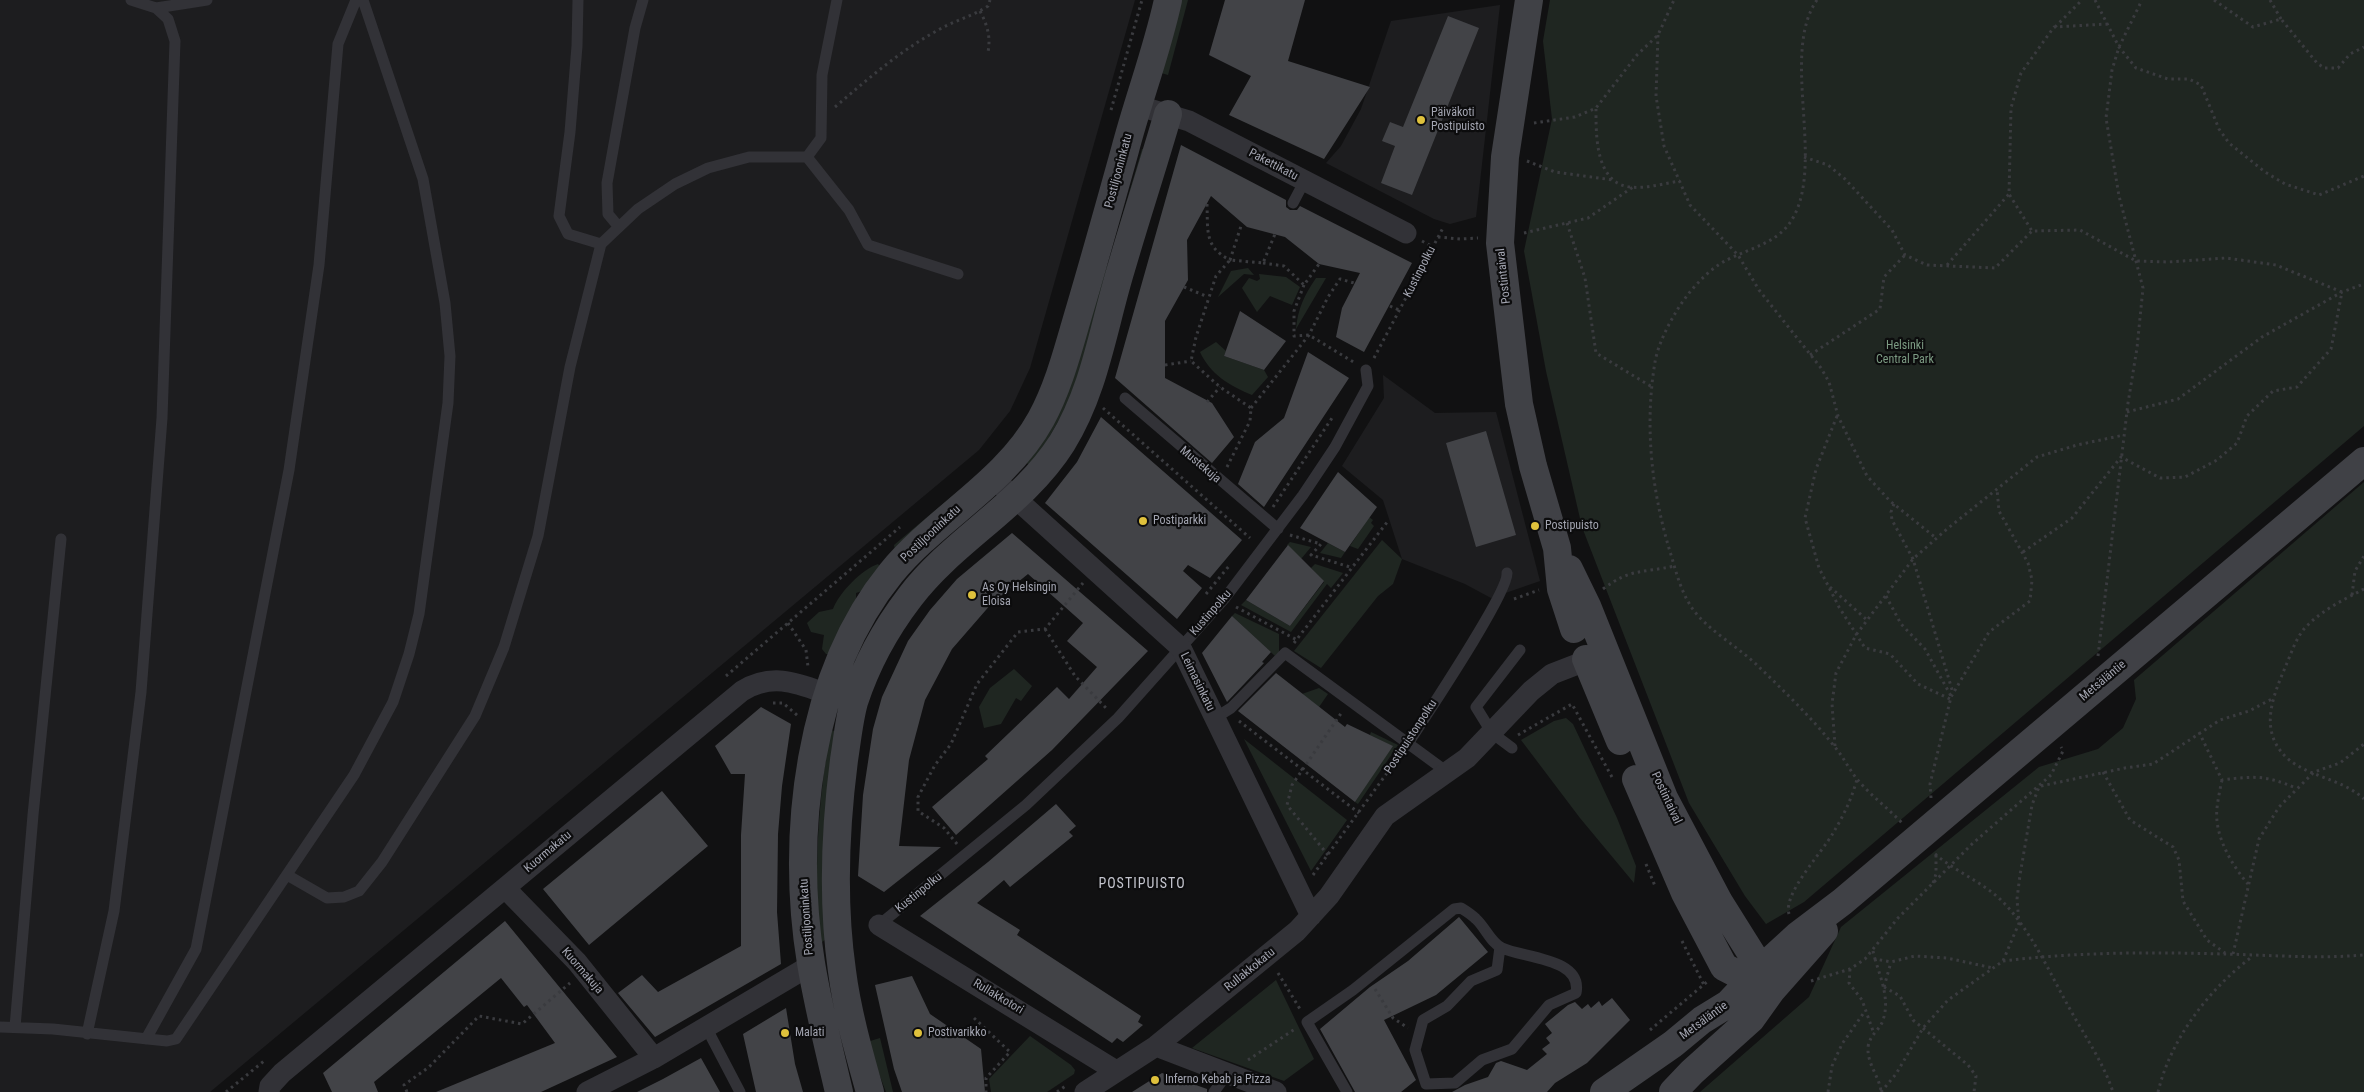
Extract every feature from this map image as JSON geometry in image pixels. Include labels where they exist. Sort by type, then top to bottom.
[{"type":"street","name":"Postiljooninkatu","points":[[839,1092],[811,965],[805,913],[804,874],[808,787],[826,695],[846,642],[865,609],[890,574],[917,543],[994,478],[1040,423],[1053,396],[1105,223],[1136,105],[1168,0]]},
{"type":"street","name":"Postintaival","points":[[1529,0],[1505,157],[1500,244],[1519,404],[1533,466],[1557,548],[1561,590],[1574,629],[1596,656],[1664,798],[1760,980]]},
{"type":"street","name":"Pakettikatu","points":[[1136,105],[1189,121],[1406,233]]},
{"type":"street","points":[[870,1092],[842,974],[837,916],[838,808],[854,703],[862,681],[886,633],[911,596],[948,558],[1015,498],[1041,470],[1061,444],[1089,388],[1121,269],[1168,114]]},
{"type":"street","name":"Metsäläntie","points":[[1604,1092],[1673,1044],[1702,1020],[1728,1004],[1831,922],[1842,902],[2364,461]]},
{"type":"street","name":"Leimasinkatu","points":[[994,478],[1181,648],[1221,715],[1311,916]]},
{"type":"street","name":"Postintaival","points":[[1557,548],[1578,582],[1596,656],[1685,893],[1724,967]]},
{"type":"street","name":"Rullakkokatu","points":[[1085,1092],[1156,1046],[1268,957],[1297,931],[1328,896],[1385,816],[1466,758],[1503,741],[1531,692],[1552,674],[1596,656]]},
{"type":"street","name":"Kuormakatu","points":[[269,1092],[274,1080],[751,685],[778,680],[809,687],[826,695],[854,703]]},
{"type":"street","name":"Kuormakuja","points":[[505,888],[584,971],[654,1058]]},
{"type":"street","name":"Rullakkotori","points":[[879,925],[1116,1071]]},
{"type":"street","points":[[587,1092],[654,1058],[811,965]]},
{"type":"street","points":[[1702,1020],[1720,994],[1724,967],[1760,980]]},
{"type":"street","name":"Metsäläntie","points":[[1673,1092],[1751,1020],[1760,980]]},
{"type":"street","points":[[1156,1046],[1276,1092]]},
{"type":"lane","points":[[87,1034],[114,911],[140,692],[162,418],[175,41],[168,19],[156,8],[131,0]]},
{"type":"lane","points":[[156,8],[207,0]]},
{"type":"lane","points":[[146,1039],[196,949],[289,470],[319,265],[338,44],[356,0]]},
{"type":"lane","points":[[0,1027],[172,1041],[179,1036],[354,775],[393,702],[420,614],[448,403],[450,356],[445,303],[423,179],[363,0]]},
{"type":"lane","points":[[578,0],[577,46],[570,132],[559,216],[568,234],[601,244]]},
{"type":"lane","points":[[618,226],[608,214],[607,183],[634,28],[643,0]]},
{"type":"lane","points":[[807,157],[821,138],[822,75],[837,0]]},
{"type":"lane","points":[[287,875],[327,898],[344,897],[359,891],[382,862],[475,716],[504,647],[538,536],[570,366],[601,244],[618,226],[656,196],[708,168],[749,157],[807,157]]},
{"type":"lane","points":[[807,157],[849,210],[868,245],[958,274]]},
{"type":"lane","points":[[1293,203],[1304,182]]},
{"type":"lane","name":"Kustinpolku","points":[[879,925],[1026,805],[1118,718],[1225,598],[1304,495],[1353,416],[1368,386],[1366,370]]},
{"type":"lane","name":"Mustekuja","points":[[1124,398],[1278,529]]},
{"type":"lane","points":[[15,1027],[33,815],[62,539]]},
{"type":"lane","name":"Postipuistonpolku","points":[[1407,745],[1494,605],[1508,580],[1507,573]]},
{"type":"lane","points":[[1503,741],[1476,707],[1520,650]]},
{"type":"lane","points":[[1221,715],[1285,653],[1407,745],[1447,772]]},
{"type":"lane","points":[[1347,1092],[1307,1022],[1368,978],[1454,909],[1461,908],[1476,919],[1500,948],[1560,965],[1573,975],[1578,987],[1576,993],[1549,1005],[1512,1048],[1482,1060],[1454,1082],[1426,1084],[1415,1050],[1423,1020],[1447,1006],[1471,981],[1497,970],[1500,948]]},
{"type":"lane","points":[[706,1027],[740,1092]]},
{"type":"lane","points":[[1214,1092],[1227,1074]]},
{"type":"path","points":[[821,118],[902,52],[941,28],[980,12],[988,6],[990,0]]},
{"type":"path","points":[[1110,113],[1142,0]]},
{"type":"path","points":[[1535,121],[1575,117],[1596,108],[1638,55],[1658,35],[1674,0]]},
{"type":"path","points":[[1818,0],[1812,7],[1804,37],[1804,157],[1802,194],[1794,216],[1774,240],[1738,255],[1716,267],[1676,311],[1655,360],[1649,437],[1653,476],[1665,537],[1685,596],[1698,616],[1758,666],[1835,746],[1857,779],[1894,815]]},
{"type":"path","points":[[2032,231],[2009,194],[2011,108],[2021,73],[2054,27],[2082,0]]},
{"type":"path","points":[[2095,0],[2119,47],[2136,68],[2168,79],[2189,79],[2201,85],[2219,129],[2229,143],[2265,172],[2285,184],[2319,196],[2364,176]]},
{"type":"path","points":[[2098,662],[2121,457],[2138,348],[2142,288],[2118,196],[2106,118],[2112,70],[2119,47],[2142,0]]},
{"type":"path","points":[[2214,0],[2252,28],[2280,19]]},
{"type":"path","points":[[2270,0],[2280,19],[2317,63],[2324,68],[2338,68],[2350,54],[2364,47]]},
{"type":"path","points":[[980,12],[988,26],[990,41],[988,52]]},
{"type":"path","points":[[2054,27],[2108,24]]},
{"type":"path","points":[[1658,35],[1656,96],[1664,146],[1690,205],[1738,255],[1760,290],[1829,382],[1838,416],[1867,476],[1894,504],[1936,538]]},
{"type":"path","points":[[1596,108],[1596,136],[1599,151],[1603,165],[1613,180]]},
{"type":"path","points":[[1804,157],[1828,165],[1845,179],[1892,230],[1905,255],[1928,264],[1995,268],[2032,231],[2080,230],[2136,262],[2226,258],[2276,265],[2342,292]]},
{"type":"path","points":[[1525,169],[1525,160],[1554,172],[1613,180],[1633,187],[1680,181]]},
{"type":"path","points":[[1524,233],[1588,218],[1633,187]]},
{"type":"path","points":[[1947,265],[2009,194]]},
{"type":"path","points":[[1207,204],[1208,234],[1216,253],[1230,260],[1284,266],[1304,284]]},
{"type":"path","points":[[1190,361],[1208,297],[1216,276],[1230,260],[1242,223]]},
{"type":"path","points":[[1567,223],[1585,278],[1596,353],[1652,387]]},
{"type":"path","points":[[1524,224],[1525,243]]},
{"type":"path","name":"Kustinpolku","points":[[1366,370],[1400,311],[1444,226]]},
{"type":"path","points":[[1262,263],[1275,234]]},
{"type":"path","points":[[1438,237],[1460,239],[1481,237]]},
{"type":"path","points":[[1810,355],[1880,309],[1884,276],[1905,255]]},
{"type":"path","points":[[1319,264],[1304,284],[1294,311],[1294,336],[1309,335],[1366,370]]},
{"type":"path","points":[[1220,481],[1250,421],[1250,408],[1309,335],[1328,297],[1340,279],[1354,283]]},
{"type":"path","points":[[2127,412],[2178,399],[2262,337],[2342,292],[2364,284]]},
{"type":"path","points":[[1184,287],[1208,297]]},
{"type":"path","points":[[2121,457],[2160,478],[2185,477],[2217,460],[2237,443],[2247,416],[2273,392],[2297,387],[2331,349],[2342,292]]},
{"type":"path","points":[[1390,306],[1400,311]]},
{"type":"path","points":[[1165,365],[1190,361]]},
{"type":"path","points":[[1190,361],[1220,387],[1250,408]]},
{"type":"path","points":[[1207,402],[1220,387]]},
{"type":"path","points":[[1098,404],[1250,538]]},
{"type":"path","points":[[1244,546],[1265,519],[1336,412]]},
{"type":"path","points":[[1838,416],[1816,469],[1804,518],[1819,568],[1865,648],[1890,654],[1918,684],[1951,697]]},
{"type":"path","points":[[1835,746],[1832,704],[1836,673],[1856,635],[1913,559],[1936,538],[2037,457],[2077,445],[2124,435]]},
{"type":"path","points":[[2023,552],[2072,518],[2121,457]]},
{"type":"path","points":[[1931,802],[1930,784],[1951,697],[1989,632],[2030,601],[2032,580],[2023,552],[1999,511],[1997,488]]},
{"type":"path","points":[[1894,504],[1891,512],[1892,520],[1913,559],[1951,697]]},
{"type":"path","points":[[722,680],[908,521]]},
{"type":"path","points":[[1285,653],[1388,521]]},
{"type":"path","points":[[1278,529],[1321,544],[1312,555],[1353,568]]},
{"type":"path","points":[[2352,596],[2355,571],[2364,556]]},
{"type":"path","points":[[1204,598],[1233,561]]},
{"type":"path","points":[[1598,592],[1614,580],[1626,575],[1644,569],[1658,570],[1674,566]]},
{"type":"path","points":[[966,854],[944,828],[918,812],[918,797],[935,765],[951,744],[977,684],[1018,632],[1045,629],[1094,570]]},
{"type":"path","points":[[1828,584],[1867,620]]},
{"type":"path","points":[[1494,605],[1542,589]]},
{"type":"path","points":[[2364,589],[2324,612],[2298,638],[2272,699],[2270,724],[2276,742],[2286,757],[2364,799]]},
{"type":"path","points":[[1886,596],[1902,624],[1925,649],[1951,697]]},
{"type":"path","points":[[1225,598],[1238,608],[1297,640]]},
{"type":"path","points":[[1045,629],[1076,676],[1107,709]]},
{"type":"path","points":[[2039,787],[2160,761],[2220,720],[2249,711],[2272,699]]},
{"type":"path","points":[[1328,855],[1287,806],[1292,785],[1350,701]]},
{"type":"path","points":[[1100,715],[1113,703]]},
{"type":"path","points":[[1503,741],[1572,704]]},
{"type":"path","points":[[1221,715],[1302,770],[1359,813]]},
{"type":"path","points":[[1873,1031],[1862,1000],[1849,983],[1850,969],[1873,950],[1898,918],[1933,883],[2002,817],[2052,774],[2063,751],[2048,728]]},
{"type":"path","points":[[2200,732],[2222,780],[2216,810],[2222,844],[2237,871],[2248,884]]},
{"type":"path","points":[[2233,954],[2259,839],[2279,807],[2296,788],[2314,772],[2340,763],[2364,744]]},
{"type":"path","name":"Postipuistonpolku","points":[[1300,892],[1407,745]]},
{"type":"path","points":[[2103,772],[2130,820],[2173,848],[2179,860],[2183,901],[2207,940],[2225,954]]},
{"type":"path","points":[[2222,780],[2263,777],[2272,778],[2296,788]]},
{"type":"path","points":[[1790,920],[1787,908],[1793,893],[1833,833],[1854,791],[1857,779]]},
{"type":"path","points":[[2003,961],[2019,923],[2017,899],[2020,875],[2032,805],[2039,787]]},
{"type":"path","points":[[950,851],[965,838]]},
{"type":"path","points":[[1933,883],[1936,874],[1936,846]]},
{"type":"path","points":[[1936,855],[1950,867],[1988,890],[2003,902],[2019,923],[2042,956],[2106,1070],[2113,1092]]},
{"type":"path","points":[[1873,950],[1884,987],[1900,996],[1913,1020],[1968,1065],[1976,1076],[1974,1092]]},
{"type":"path","points":[[1891,962],[1884,987],[1883,1022],[1873,1031],[1868,1046],[1869,1061],[1882,1092],[1896,1074],[1923,1028],[1948,1000],[2003,961],[2042,956],[2233,954],[2338,957],[2364,955]]},
{"type":"path","points":[[1875,960],[1891,962],[1915,956],[1947,958],[1993,968]]},
{"type":"path","points":[[2158,1092],[2168,1062],[2181,1037],[2196,1015],[2224,979],[2254,956]]},
{"type":"path","points":[[1643,1036],[1724,967]]},
{"type":"path","points":[[407,1092],[404,1085],[429,1067],[479,1016],[522,1024],[584,971]]},
{"type":"path","points":[[1227,1074],[1307,1022],[1280,972]]},
{"type":"path","points":[[1368,978],[1393,1018]]},
{"type":"path","points":[[1828,1092],[1832,1066],[1842,1044],[1865,1011]]},
{"type":"path","points":[[974,1018],[1010,1052],[986,1078],[986,1092]]},
{"type":"path","points":[[226,1092],[268,1058]]},
{"type":"shaded area","points":[[0,0],[1135,0],[1030,368],[1010,411],[979,450],[210,1092],[0,1092]]},
{"type":"shaded area","name":"Päiväkoti Postipuisto","points":[[1500,5],[1476,217],[1450,224],[1434,219],[1326,163],[1341,146],[1361,109],[1391,21]]},
{"type":"shaded area","points":[[1383,375],[1435,413],[1496,412],[1540,581],[1491,598],[1465,584],[1402,559],[1383,500],[1342,466],[1384,398]]},
{"type":"green space","points":[[1178,0],[1188,0],[1168,75],[1158,72]]},
{"type":"green space","name":"Helsinki Central Park","points":[[1550,0],[2364,0],[2364,426],[1804,902],[1766,924],[1745,896],[1689,803],[1582,527],[1546,371],[1524,251],[1552,119],[1543,41]]},
{"type":"green space","points":[[1142,149],[1146,149],[1079,385],[1032,467],[1024,461],[1109,261]]},
{"type":"green space","points":[[1248,268],[1254,275],[1244,274],[1218,297],[1231,271]]},
{"type":"green space","points":[[1259,274],[1286,277],[1300,287],[1292,305],[1270,296],[1257,312],[1242,288],[1249,278],[1257,281],[1260,279]]},
{"type":"green space","points":[[1316,278],[1326,278],[1296,329],[1302,302]]},
{"type":"green space","points":[[1216,342],[1226,351],[1224,356],[1264,370],[1268,377],[1252,395],[1236,388],[1215,373],[1204,360],[1200,352]]},
{"type":"green space","points":[[2364,482],[2364,1092],[1700,1092],[1809,997],[1841,927],[2039,767],[2098,749],[2123,728],[2136,699],[2134,680]]},
{"type":"green space","points":[[958,491],[962,495],[895,550],[894,545]]},
{"type":"green space","points":[[1369,517],[1373,520],[1371,523],[1374,526],[1358,549],[1350,546]]},
{"type":"green space","points":[[1382,540],[1402,559],[1393,584],[1378,596],[1321,668],[1294,651]]},
{"type":"green space","points":[[1290,542],[1311,547],[1301,559],[1287,545]]},
{"type":"green space","points":[[1328,543],[1345,552],[1341,558],[1320,553]]},
{"type":"green space","points":[[878,564],[881,568],[865,590],[856,593],[856,602],[829,654],[826,654],[822,649],[824,635],[811,632],[807,623],[819,612],[833,609],[840,596],[858,576]]},
{"type":"green space","points":[[1315,564],[1343,573],[1331,588],[1327,584],[1291,632],[1241,605],[1246,600],[1290,626],[1324,582],[1311,568]]},
{"type":"green space","points":[[1235,613],[1279,634],[1279,652],[1275,656],[1232,616]]},
{"type":"green space","points":[[1014,669],[1032,686],[1021,701],[1016,698],[1001,724],[984,728],[979,707],[990,688]]},
{"type":"green space","points":[[1319,688],[1328,694],[1319,707],[1302,694]]},
{"type":"green space","points":[[1566,718],[1573,724],[1617,818],[1636,866],[1634,883],[1580,818],[1521,740],[1554,721]]},
{"type":"green space","points":[[830,730],[839,732],[828,938],[819,944],[818,837]]},
{"type":"green space","points":[[1371,732],[1398,745],[1358,804],[1355,802],[1392,746],[1370,735]]},
{"type":"green space","points":[[1244,739],[1347,820],[1311,871]]},
{"type":"green space","points":[[1276,980],[1314,1059],[1284,1081],[1192,1048]]},
{"type":"green space","points":[[1030,1036],[1071,1065],[1075,1070],[1074,1074],[1047,1092],[991,1092],[989,1079]]},
{"type":"green space","points":[[880,1038],[893,1092],[886,1092],[867,1042]]},
{"type":"building","points":[[1225,0],[1305,0],[1288,61],[1370,87],[1324,159],[1229,115],[1251,76],[1209,55]]},
{"type":"building","points":[[1448,16],[1479,28],[1412,195],[1381,183],[1395,146],[1382,141],[1390,122],[1403,127]]},
{"type":"building","points":[[1181,145],[1286,200],[1286,207],[1290,210],[1297,210],[1300,206],[1412,263],[1364,352],[1336,337],[1342,308],[1360,273],[1319,264],[1285,237],[1247,227],[1211,196],[1187,240],[1188,280],[1165,321],[1165,378],[1212,403],[1234,437],[1212,463],[1115,378]]},
{"type":"building","points":[[1240,311],[1286,341],[1264,370],[1224,356]]},
{"type":"building","points":[[1308,352],[1349,378],[1264,507],[1238,484],[1255,442],[1284,418]]},
{"type":"building","name":"Postiparkki","points":[[1101,417],[1242,540],[1210,578],[1188,565],[1183,571],[1202,588],[1177,619],[1045,503],[1077,462]]},
{"type":"building","points":[[1486,431],[1516,535],[1476,547],[1446,443]]},
{"type":"building","points":[[1338,472],[1377,507],[1345,552],[1300,528]]},
{"type":"building","points":[[1012,533],[1148,651],[1052,750],[956,835],[932,807],[988,759],[985,756],[1057,687],[1069,699],[1097,667],[1067,641],[1083,623],[1028,574],[992,603],[952,649],[925,700],[909,760],[899,846],[941,847],[884,892],[858,876],[863,795],[873,729],[882,697],[908,641],[930,610],[957,579]]},
{"type":"building","points":[[1288,545],[1324,581],[1290,626],[1246,600]]},
{"type":"building","points":[[1232,616],[1271,652],[1262,662],[1264,663],[1227,702],[1202,653]]},
{"type":"building","points":[[1276,673],[1345,727],[1347,724],[1393,746],[1355,802],[1238,711]]},
{"type":"building","points":[[761,707],[791,724],[782,786],[778,834],[777,912],[781,964],[655,1037],[618,993],[642,975],[658,992],[741,946],[741,835],[745,774],[731,774],[715,746]]},
{"type":"building","points":[[662,791],[708,846],[589,945],[543,889]]},
{"type":"building","points":[[1056,804],[1076,826],[1069,832],[1073,836],[1010,887],[1004,880],[977,903],[1020,930],[1017,935],[1141,1016],[1138,1022],[1143,1025],[1123,1042],[1117,1038],[1112,1043],[920,916],[988,862]]},
{"type":"building","points":[[1459,917],[1488,952],[1436,995],[1384,1020],[1416,1080],[1401,1092],[1355,1092],[1320,1029],[1370,987],[1408,961]]},
{"type":"building","points":[[505,921],[617,1057],[541,1092],[436,1092],[555,1043],[527,1005],[524,1007],[501,978],[374,1082],[378,1092],[332,1092],[323,1073]]},
{"type":"building","name":"Postivarikko","points":[[912,976],[930,1014],[981,1049],[985,1092],[902,1092],[894,1069],[875,985]]},
{"type":"building","points":[[1612,998],[1630,1020],[1587,1063],[1555,1083],[1547,1092],[1452,1092],[1488,1077],[1496,1063],[1501,1061],[1527,1070],[1547,1054],[1542,1049],[1550,1043],[1546,1038],[1552,1033],[1545,1024],[1568,1005],[1575,1002],[1582,1009],[1588,1004],[1591,1008],[1599,1001],[1602,1006]]},
{"type":"building","points":[[786,1008],[795,1064],[803,1092],[756,1092],[743,1034]]},
{"type":"building","points":[[701,1058],[720,1092],[637,1092],[663,1079]]},
{"type":"building","points":[[1162,1073],[1207,1089],[1207,1092],[1132,1092]]},
{"type":"place","name":"Päiväkoti Postipuisto","points":[[1421,120]]},
{"type":"place","name":"Postiparkki","points":[[1143,521]]},
{"type":"place","name":"Postipuisto","points":[[1535,526]]},
{"type":"place","name":"As Oy Helsingin Eloisa","points":[[972,595]]},
{"type":"place","name":"Malati","points":[[785,1033]]},
{"type":"place","name":"Postivarikko","points":[[918,1033]]},
{"type":"place","name":"Inferno Kebab ja Pizza","points":[[1155,1080]]},
{"type":"district","name":"POSTIPUISTO","points":[[1142,884]]}]
